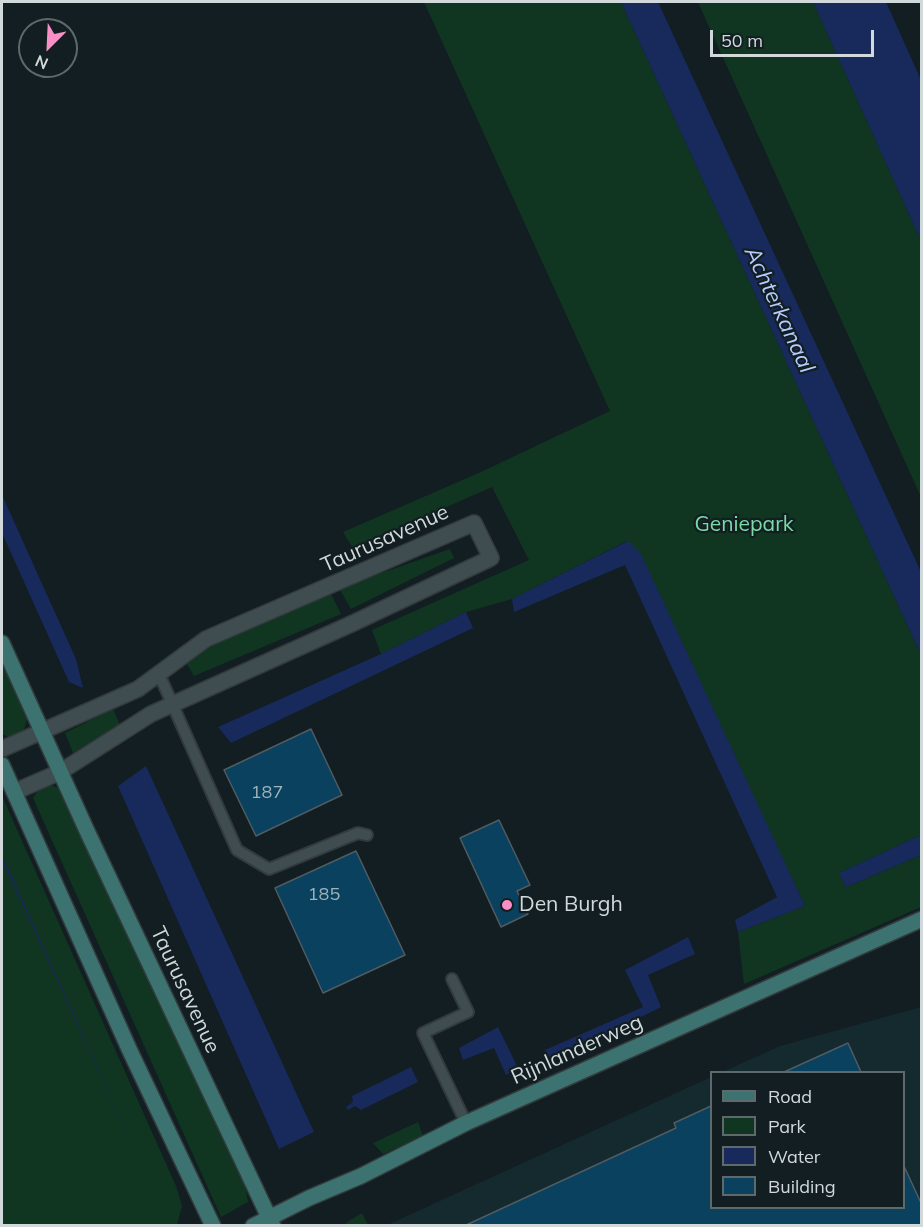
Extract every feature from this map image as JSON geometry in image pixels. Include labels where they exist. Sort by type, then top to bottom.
[{"type":"main road","name":"Taurusavenue","points":[[2,643],[60,772],[271,1221]]},
{"type":"main road","points":[[2,765],[130,1050],[213,1226]]},
{"type":"main road","name":"Rijnlanderweg","points":[[253,1226],[271,1221],[465,1124],[921,919]]},
{"type":"street","name":"Taurusavenue","points":[[2,749],[138,689],[206,639],[474,523],[491,558],[151,714],[60,772],[14,792]]},
{"type":"lane","points":[[159,674],[237,850],[269,869],[358,833],[367,835]]},
{"type":"lane","points":[[452,979],[468,1012],[423,1033],[465,1124]]},
{"type":"shaded area","points":[[921,1007],[921,1225],[385,1226],[710,1077],[710,1209],[905,1209],[905,1071],[724,1071],[780,1046]]},
{"type":"green space","name":"Geniepark","points":[[424,2],[621,2],[921,655],[921,835],[839,873],[846,887],[921,855],[921,907],[744,984],[738,932],[805,906],[627,541],[512,599],[466,612],[381,654],[372,630],[529,560],[492,487],[353,548],[343,532],[481,472],[610,411]]},
{"type":"green space","points":[[698,2],[813,2],[921,241],[921,497]]},
{"type":"green space","points":[[450,549],[454,558],[351,609],[339,588]]},
{"type":"green space","points":[[329,590],[341,614],[194,676],[187,664],[210,647]]},
{"type":"green space","points":[[2,664],[27,719],[23,733],[9,737],[2,734]]},
{"type":"green space","points":[[113,709],[120,725],[73,753],[65,733]]},
{"type":"green space","points":[[48,784],[58,788],[245,1184],[248,1202],[221,1217],[33,798],[40,787]]},
{"type":"green space","points":[[2,796],[176,1186],[182,1206],[177,1225],[2,1225],[2,860],[73,1013],[2,855]]},
{"type":"green space","points":[[418,1122],[423,1136],[383,1154],[373,1143]]},
{"type":"green space","points":[[362,1213],[368,1225],[345,1225],[347,1222]]},
{"type":"water","name":"Achterkanaal","points":[[621,2],[658,2],[921,572],[921,655]]},
{"type":"water","points":[[813,2],[886,2],[921,80],[921,241]]},
{"type":"water","points":[[2,495],[76,659],[83,688],[69,682],[2,533]]},
{"type":"water","points":[[628,541],[641,554],[805,906],[738,932],[735,920],[777,897],[625,565],[514,612],[512,599]]},
{"type":"water","points":[[466,612],[473,628],[231,743],[218,727],[381,654]]},
{"type":"water","points":[[146,766],[314,1132],[279,1149],[118,786]]},
{"type":"water","points":[[921,835],[921,855],[846,887],[839,873]]},
{"type":"water","points":[[2,855],[139,1159],[2,860]]},
{"type":"water","points":[[688,937],[695,954],[648,975],[661,1007],[551,1062],[545,1050],[643,1007],[625,970]]},
{"type":"water","points":[[498,1027],[518,1068],[506,1075],[494,1048],[463,1060],[459,1048]]},
{"type":"water","points":[[411,1067],[418,1082],[361,1110],[355,1106],[348,1110],[346,1107],[353,1102],[352,1096]]},
{"type":"building","points":[[311,729],[342,795],[256,836],[224,770]]},
{"type":"building","points":[[499,820],[530,885],[517,891],[528,914],[501,927],[460,838]]},
{"type":"building","points":[[356,851],[405,955],[323,993],[275,888]]},
{"type":"building","points":[[848,1043],[861,1071],[786,1071]]},
{"type":"building","points":[[710,1106],[710,1209],[905,1209],[905,1168],[921,1203],[921,1226],[464,1226],[676,1128],[674,1123]]},
{"type":"place","name":"Den Burgh","points":[[507,905]]}]
